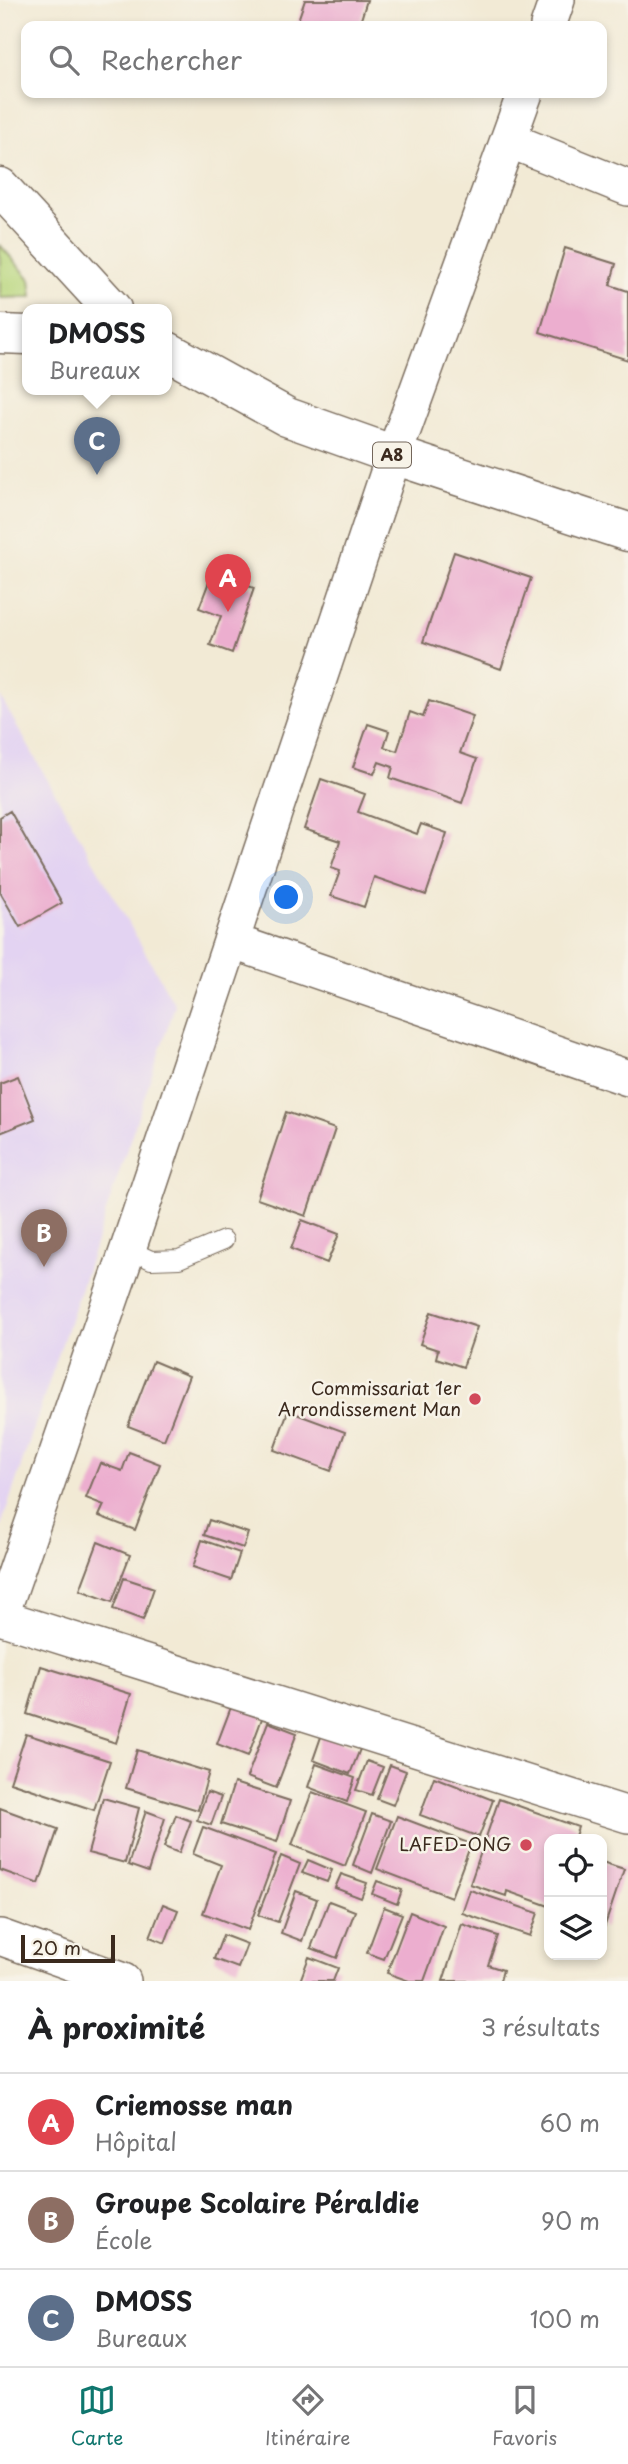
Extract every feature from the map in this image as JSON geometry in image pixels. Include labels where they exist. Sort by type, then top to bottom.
[{"type":"main road","points":[[0,187],[107,304]]},
{"type":"main road","points":[[0,334],[22,335]]},
{"type":"main road","name":"A8","points":[[172,354],[287,417],[628,532]]},
{"type":"street","points":[[550,21],[557,0]]},
{"type":"street","points":[[523,98],[394,455],[128,1249],[0,1618],[628,1815]]},
{"type":"street","points":[[509,139],[628,188]]},
{"type":"street","points":[[231,941],[628,1078]]},
{"type":"street","points":[[0,1937],[123,1981]]},
{"type":"lane","points":[[128,1249],[151,1260],[180,1259],[224,1240]]},
{"type":"shaded area","points":[[0,696],[175,1005],[0,1529]]},
{"type":"green space","points":[[0,245],[30,279],[32,297],[0,298]]},
{"type":"building","points":[[305,0],[367,0],[361,21],[298,21]]},
{"type":"building","points":[[565,248],[616,264],[610,285],[628,291],[628,360],[540,332]]},
{"type":"building","points":[[454,552],[531,578],[501,669],[423,642]]},
{"type":"building","points":[[210,579],[227,586],[229,579],[254,588],[232,653],[210,645],[221,616],[199,608]]},
{"type":"building","points":[[429,701],[473,716],[460,753],[477,759],[462,803],[390,778],[393,767],[379,762],[374,774],[353,767],[368,724],[389,731],[384,747],[397,751],[410,712],[423,717]]},
{"type":"building","points":[[321,779],[365,794],[358,812],[417,834],[421,824],[447,833],[426,895],[374,877],[364,907],[331,896],[340,871],[331,868],[340,841],[304,829]]},
{"type":"building","points":[[10,811],[62,903],[20,927],[0,892],[0,817]]},
{"type":"building","points":[[18,1076],[35,1119],[0,1133],[0,1083]]},
{"type":"building","points":[[286,1112],[335,1129],[306,1216],[257,1199]]},
{"type":"building","points":[[302,1220],[339,1234],[327,1263],[291,1249]]},
{"type":"building","points":[[431,1312],[477,1327],[463,1367],[436,1358],[438,1350],[420,1344]]},
{"type":"building","points":[[153,1361],[189,1376],[164,1440],[128,1426]]},
{"type":"building","points":[[288,1411],[345,1432],[331,1471],[274,1450]]},
{"type":"building","points":[[129,1452],[160,1464],[135,1530],[99,1516],[104,1505],[86,1498],[100,1463],[122,1471]]},
{"type":"building","points":[[209,1520],[248,1533],[243,1548],[204,1535]]},
{"type":"building","points":[[202,1540],[240,1553],[231,1580],[193,1567]]},
{"type":"building","points":[[98,1542],[130,1555],[112,1602],[80,1590]]},
{"type":"building","points":[[124,1578],[154,1588],[143,1620],[113,1609]]},
{"type":"building","points":[[41,1666],[131,1694],[116,1743],[27,1714]]},
{"type":"building","points":[[233,1702],[264,1713],[248,1756],[217,1744]]},
{"type":"building","points":[[268,1722],[297,1733],[276,1788],[247,1777]]},
{"type":"building","points":[[26,1734],[110,1761],[94,1810],[10,1782]]},
{"type":"building","points":[[322,1734],[360,1749],[350,1774],[313,1760]]},
{"type":"building","points":[[137,1750],[209,1772],[198,1810],[126,1788]]},
{"type":"building","points":[[367,1761],[383,1767],[372,1795],[356,1790]]},
{"type":"building","points":[[316,1764],[355,1778],[347,1802],[308,1787]]},
{"type":"building","points":[[390,1765],[406,1771],[393,1805],[377,1799]]},
{"type":"building","points":[[434,1777],[493,1800],[479,1837],[420,1815]]},
{"type":"building","points":[[234,1783],[290,1801],[277,1842],[221,1824]]},
{"type":"building","points":[[207,1792],[221,1797],[211,1825],[197,1820]]},
{"type":"building","points":[[312,1792],[366,1812],[345,1866],[292,1845]]},
{"type":"building","points":[[103,1798],[139,1808],[125,1863],[88,1853]]},
{"type":"building","points":[[499,1799],[578,1827],[576,1834],[544,1834],[544,1904],[507,1891],[506,1896],[470,1884]]},
{"type":"building","points":[[0,1808],[58,1829],[39,1884],[0,1870]]},
{"type":"building","points":[[146,1811],[165,1818],[148,1872],[128,1865]]},
{"type":"building","points":[[372,1814],[391,1821],[372,1873],[353,1865]]},
{"type":"building","points":[[176,1815],[191,1821],[179,1853],[164,1847]]},
{"type":"building","points":[[397,1816],[471,1844],[451,1897],[377,1869]]},
{"type":"building","points":[[203,1827],[276,1854],[248,1930],[203,1913],[221,1865],[193,1854]]},
{"type":"building","points":[[281,1856],[300,1864],[278,1922],[258,1915]]},
{"type":"building","points":[[308,1860],[332,1870],[327,1882],[302,1873]]},
{"type":"building","points":[[607,1864],[624,1869],[607,1919]]},
{"type":"building","points":[[341,1874],[367,1883],[361,1898],[335,1888]]},
{"type":"building","points":[[377,1881],[402,1890],[397,1904],[372,1894]]},
{"type":"building","points":[[470,1890],[538,1913],[530,1936],[462,1913]]},
{"type":"building","points":[[296,1891],[317,1899],[302,1941],[281,1933]]},
{"type":"building","points":[[329,1901],[355,1911],[337,1958],[311,1948]]},
{"type":"building","points":[[163,1904],[178,1910],[165,1943],[150,1937]]},
{"type":"building","points":[[384,1907],[402,1914],[384,1959],[367,1953]]},
{"type":"building","points":[[410,1912],[444,1926],[424,1981],[409,1981],[387,1973]]},
{"type":"building","points":[[462,1924],[498,1936],[488,1965],[503,1970],[500,1981],[443,1981]]},
{"type":"building","points":[[223,1935],[247,1944],[238,1968],[214,1959]]},
{"type":"building","points":[[309,1957],[338,1968],[333,1981],[300,1981]]},
{"type":"place","name":"DMOSS","points":[[97,475]]},
{"type":"place","name":"Criemosse man","points":[[228,612]]},
{"type":"place","name":"Groupe Scolaire Péraldie","points":[[44,1267]]},
{"type":"place","name":"Commissariat 1er Arrondissement Man","points":[[475,1399]]},
{"type":"place","name":"LAFED-ONG","points":[[526,1845]]}]
